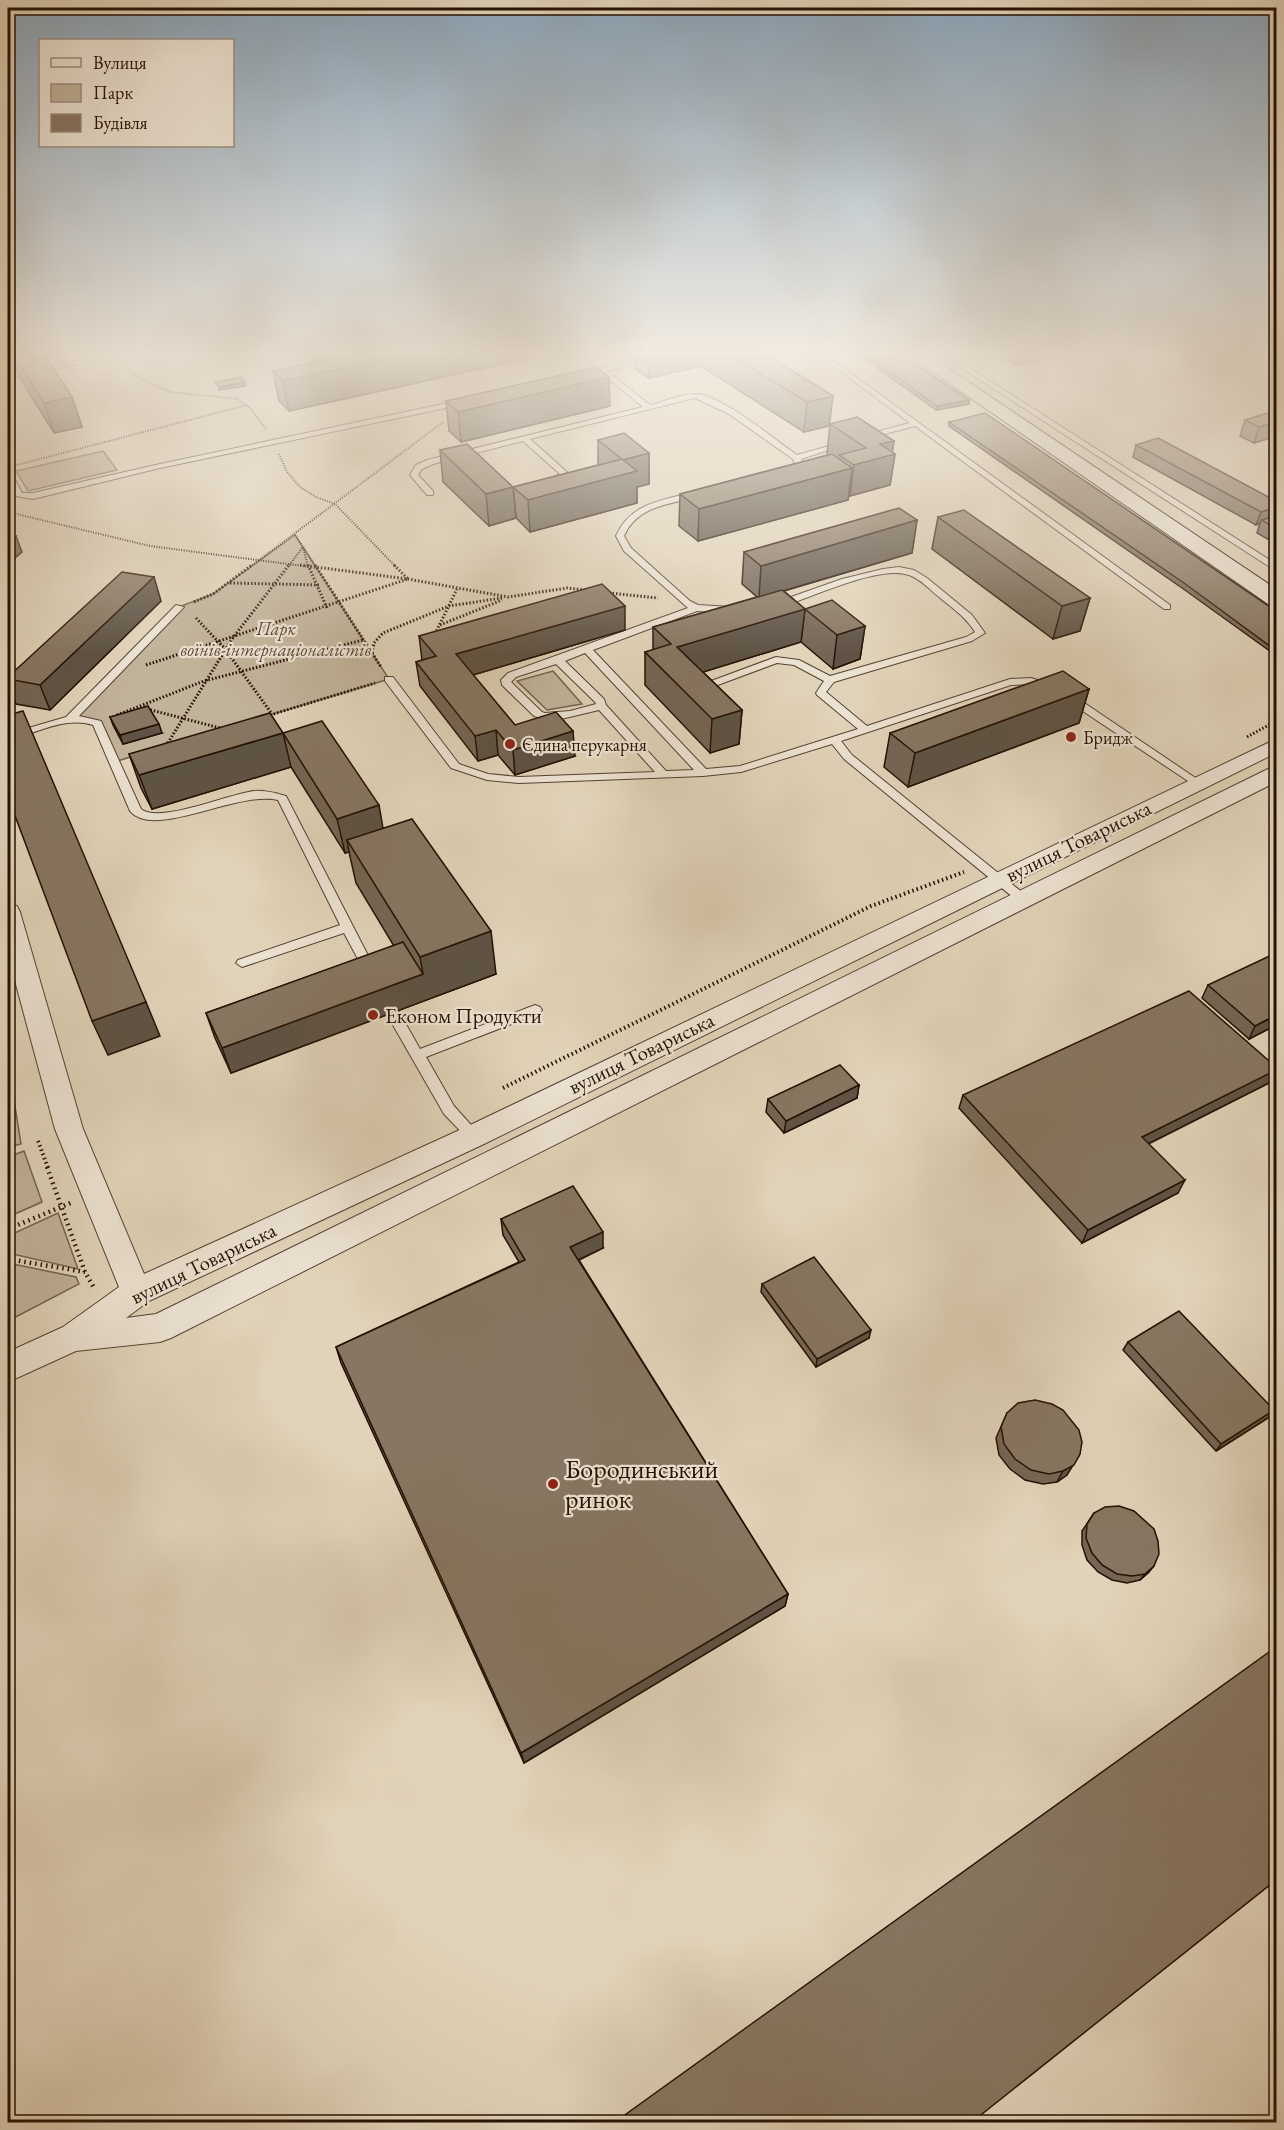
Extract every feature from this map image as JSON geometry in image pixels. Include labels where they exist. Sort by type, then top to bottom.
[{"type":"street","points":[[1065,455],[1276,599]]},
{"type":"street","name":"вулиця Товариська","points":[[74,1337],[138,1291],[474,1136],[990,872],[1172,796],[1276,744]]},
{"type":"street","name":"вулиця Товариська","points":[[74,1337],[160,1328],[1276,774]]},
{"type":"street","points":[[1172,796],[1198,813]]},
{"type":"street","points":[[8,912],[69,1129],[126,1270],[138,1291]]},
{"type":"street","points":[[8,1367],[74,1337]]},
{"type":"lane","points":[[8,474],[17,495],[26,498],[211,455]]},
{"type":"lane","points":[[430,493],[414,475],[419,467],[457,455]]},
{"type":"lane","points":[[543,482],[563,477],[564,473],[544,455]]},
{"type":"lane","points":[[783,474],[799,468],[800,463],[792,455]]},
{"type":"lane","points":[[796,458],[805,455]]},
{"type":"lane","points":[[959,455],[1167,607]]},
{"type":"lane","points":[[1101,455],[1276,568]]},
{"type":"lane","points":[[696,608],[684,602],[650,567],[627,549],[620,537],[624,524],[643,510],[664,502],[708,492]]},
{"type":"lane","points":[[770,607],[883,570],[905,570],[919,576],[969,617],[980,633],[969,639],[860,669],[830,680],[821,693],[864,729]]},
{"type":"lane","points":[[70,719],[179,607]]},
{"type":"lane","points":[[601,706],[559,716],[543,717],[506,683],[512,675],[588,650],[696,608],[746,610]]},
{"type":"lane","points":[[588,650],[704,773]]},
{"type":"lane","points":[[558,660],[600,701],[601,706],[662,773]]},
{"type":"lane","points":[[707,686],[776,660],[796,662],[830,680]]},
{"type":"lane","points":[[389,679],[455,766],[487,777],[519,780],[741,770],[1020,680],[1041,682],[1053,687],[1198,783]]},
{"type":"lane","points":[[8,737],[70,719],[82,718],[97,723],[136,811],[141,816],[155,819],[260,794],[282,798],[374,980]]},
{"type":"lane","points":[[835,740],[848,757],[1024,900]]},
{"type":"lane","points":[[242,963],[346,927]]},
{"type":"lane","points":[[418,1055],[535,1010]]},
{"type":"lane","points":[[393,1012],[449,1110],[474,1136]]},
{"type":"path","points":[[8,468],[56,455]]},
{"type":"path","points":[[279,455],[283,468],[300,489],[335,504],[408,579]]},
{"type":"path","points":[[179,607],[213,594],[295,535],[399,455]]},
{"type":"path","points":[[8,513],[150,546],[408,579],[508,597]]},
{"type":"path","points":[[263,717],[389,679],[295,535]]},
{"type":"path","points":[[176,744],[166,747],[204,681],[232,639],[303,547]]},
{"type":"path","points":[[303,547],[306,566],[319,585],[327,608]]},
{"type":"path","points":[[113,675],[232,639],[408,579]]},
{"type":"path","points":[[228,583],[328,585]]},
{"type":"path","points":[[372,653],[374,643],[383,633],[449,606],[567,588],[590,590]]},
{"type":"path","points":[[431,642],[457,589]]},
{"type":"path","points":[[602,592],[684,602]]},
{"type":"path","points":[[440,625],[508,597]]},
{"type":"path","points":[[196,618],[225,649],[272,714]]},
{"type":"path","points":[[97,723],[204,681],[243,673],[363,640]]},
{"type":"path","points":[[139,707],[184,716],[224,729]]},
{"type":"path","points":[[1238,742],[1276,721]]},
{"type":"path","points":[[215,732],[234,726]]},
{"type":"path","points":[[503,1088],[871,906],[990,872]]},
{"type":"path","points":[[38,1141],[85,1272],[94,1288]]},
{"type":"path","points":[[8,1229],[95,1194]]},
{"type":"path","points":[[8,1259],[85,1272]]},
{"type":"green space","points":[[84,455],[106,455],[117,470],[28,491],[16,471]]},
{"type":"green space","name":"Парк воїнів-інтернаціоналістів","points":[[295,535],[389,679],[114,762],[97,723],[70,719],[179,607],[213,594]]},
{"type":"green space","points":[[553,671],[582,704],[547,710],[517,681]]},
{"type":"green space","points":[[14,1100],[21,1144],[8,1147],[8,1102]]},
{"type":"green space","points":[[24,1151],[42,1202],[8,1217],[8,1157]]},
{"type":"green space","points":[[58,1213],[78,1269],[8,1253],[8,1236]]},
{"type":"green space","points":[[8,1263],[76,1277],[79,1284],[8,1321]]},
{"type":"building","points":[[446,455],[479,455],[513,487],[486,494]]},
{"type":"building","points":[[617,455],[640,455],[623,460]]},
{"type":"building","points":[[827,455],[834,455],[852,468],[699,509],[680,494]]},
{"type":"building","points":[[840,455],[890,455],[854,465]]},
{"type":"building","points":[[998,455],[1047,455],[1276,611],[1276,650],[1184,583]]},
{"type":"building","points":[[1155,455],[1191,455],[1276,501],[1276,507],[1261,512]]},
{"type":"building","points":[[622,459],[637,471],[528,500],[513,487]]},
{"type":"building","points":[[899,508],[917,520],[761,566],[744,552]]},
{"type":"building","points":[[964,510],[1090,598],[1062,606],[938,517]]},
{"type":"building","points":[[1276,516],[1276,529],[1262,520]]},
{"type":"building","points":[[8,534],[16,536],[8,542]]},
{"type":"building","points":[[122,572],[154,577],[40,685],[8,679],[8,677]]},
{"type":"building","points":[[602,584],[625,606],[456,654],[515,725],[556,712],[573,731],[513,750],[496,730],[475,736],[416,662],[436,656],[419,636]]},
{"type":"building","points":[[782,590],[805,609],[677,647],[742,710],[712,719],[645,652],[671,644],[653,627]]},
{"type":"building","points":[[832,600],[865,626],[837,635],[805,609]]},
{"type":"building","points":[[1063,671],[1089,689],[915,753],[890,733]]},
{"type":"building","points":[[148,706],[159,724],[120,735],[110,717]]},
{"type":"building","points":[[23,711],[146,1002],[92,1021],[8,797],[8,715]]},
{"type":"building","points":[[270,713],[283,733],[139,775],[129,754]]},
{"type":"building","points":[[322,721],[379,805],[337,819],[283,733]]},
{"type":"building","points":[[412,819],[491,931],[420,957],[347,840]]},
{"type":"building","points":[[403,942],[423,974],[222,1048],[206,1013]]},
{"type":"building","points":[[1276,953],[1276,1015],[1255,1026],[1208,985]]},
{"type":"building","points":[[1189,991],[1276,1067],[1276,1070],[1142,1137],[1185,1180],[1088,1230],[963,1095]]},
{"type":"building","points":[[840,1065],[859,1085],[786,1121],[768,1099]]},
{"type":"building","name":"Бородинський ринок","points":[[573,1186],[603,1232],[570,1247],[788,1594],[521,1753],[336,1347],[525,1260],[501,1219]]},
{"type":"building","points":[[814,1257],[871,1330],[817,1359],[762,1284]]},
{"type":"building","points":[[1179,1311],[1274,1410],[1221,1444],[1128,1342]]},
{"type":"building","points":[[1035,1400],[1052,1404],[1063,1410],[1079,1430],[1082,1442],[1080,1454],[1074,1465],[1063,1471],[1049,1474],[1031,1470],[1015,1459],[1004,1444],[1001,1427],[1007,1413],[1018,1403]]},
{"type":"building","points":[[1119,1506],[1134,1511],[1154,1529],[1159,1554],[1154,1566],[1145,1574],[1132,1576],[1117,1574],[1102,1565],[1092,1553],[1086,1538],[1087,1524],[1094,1513],[1105,1507]]},
{"type":"building","points":[[1276,1647],[1276,1880],[972,2122],[615,2122]]},
{"type":"place","name":"Бридж","points":[[1071,737]]},
{"type":"place","name":"Єдина перукарня","points":[[510,744]]},
{"type":"place","name":"Економ Продукти","points":[[373,1015]]},
{"type":"place","name":"Бородинський ринок","points":[[553,1484]]}]
